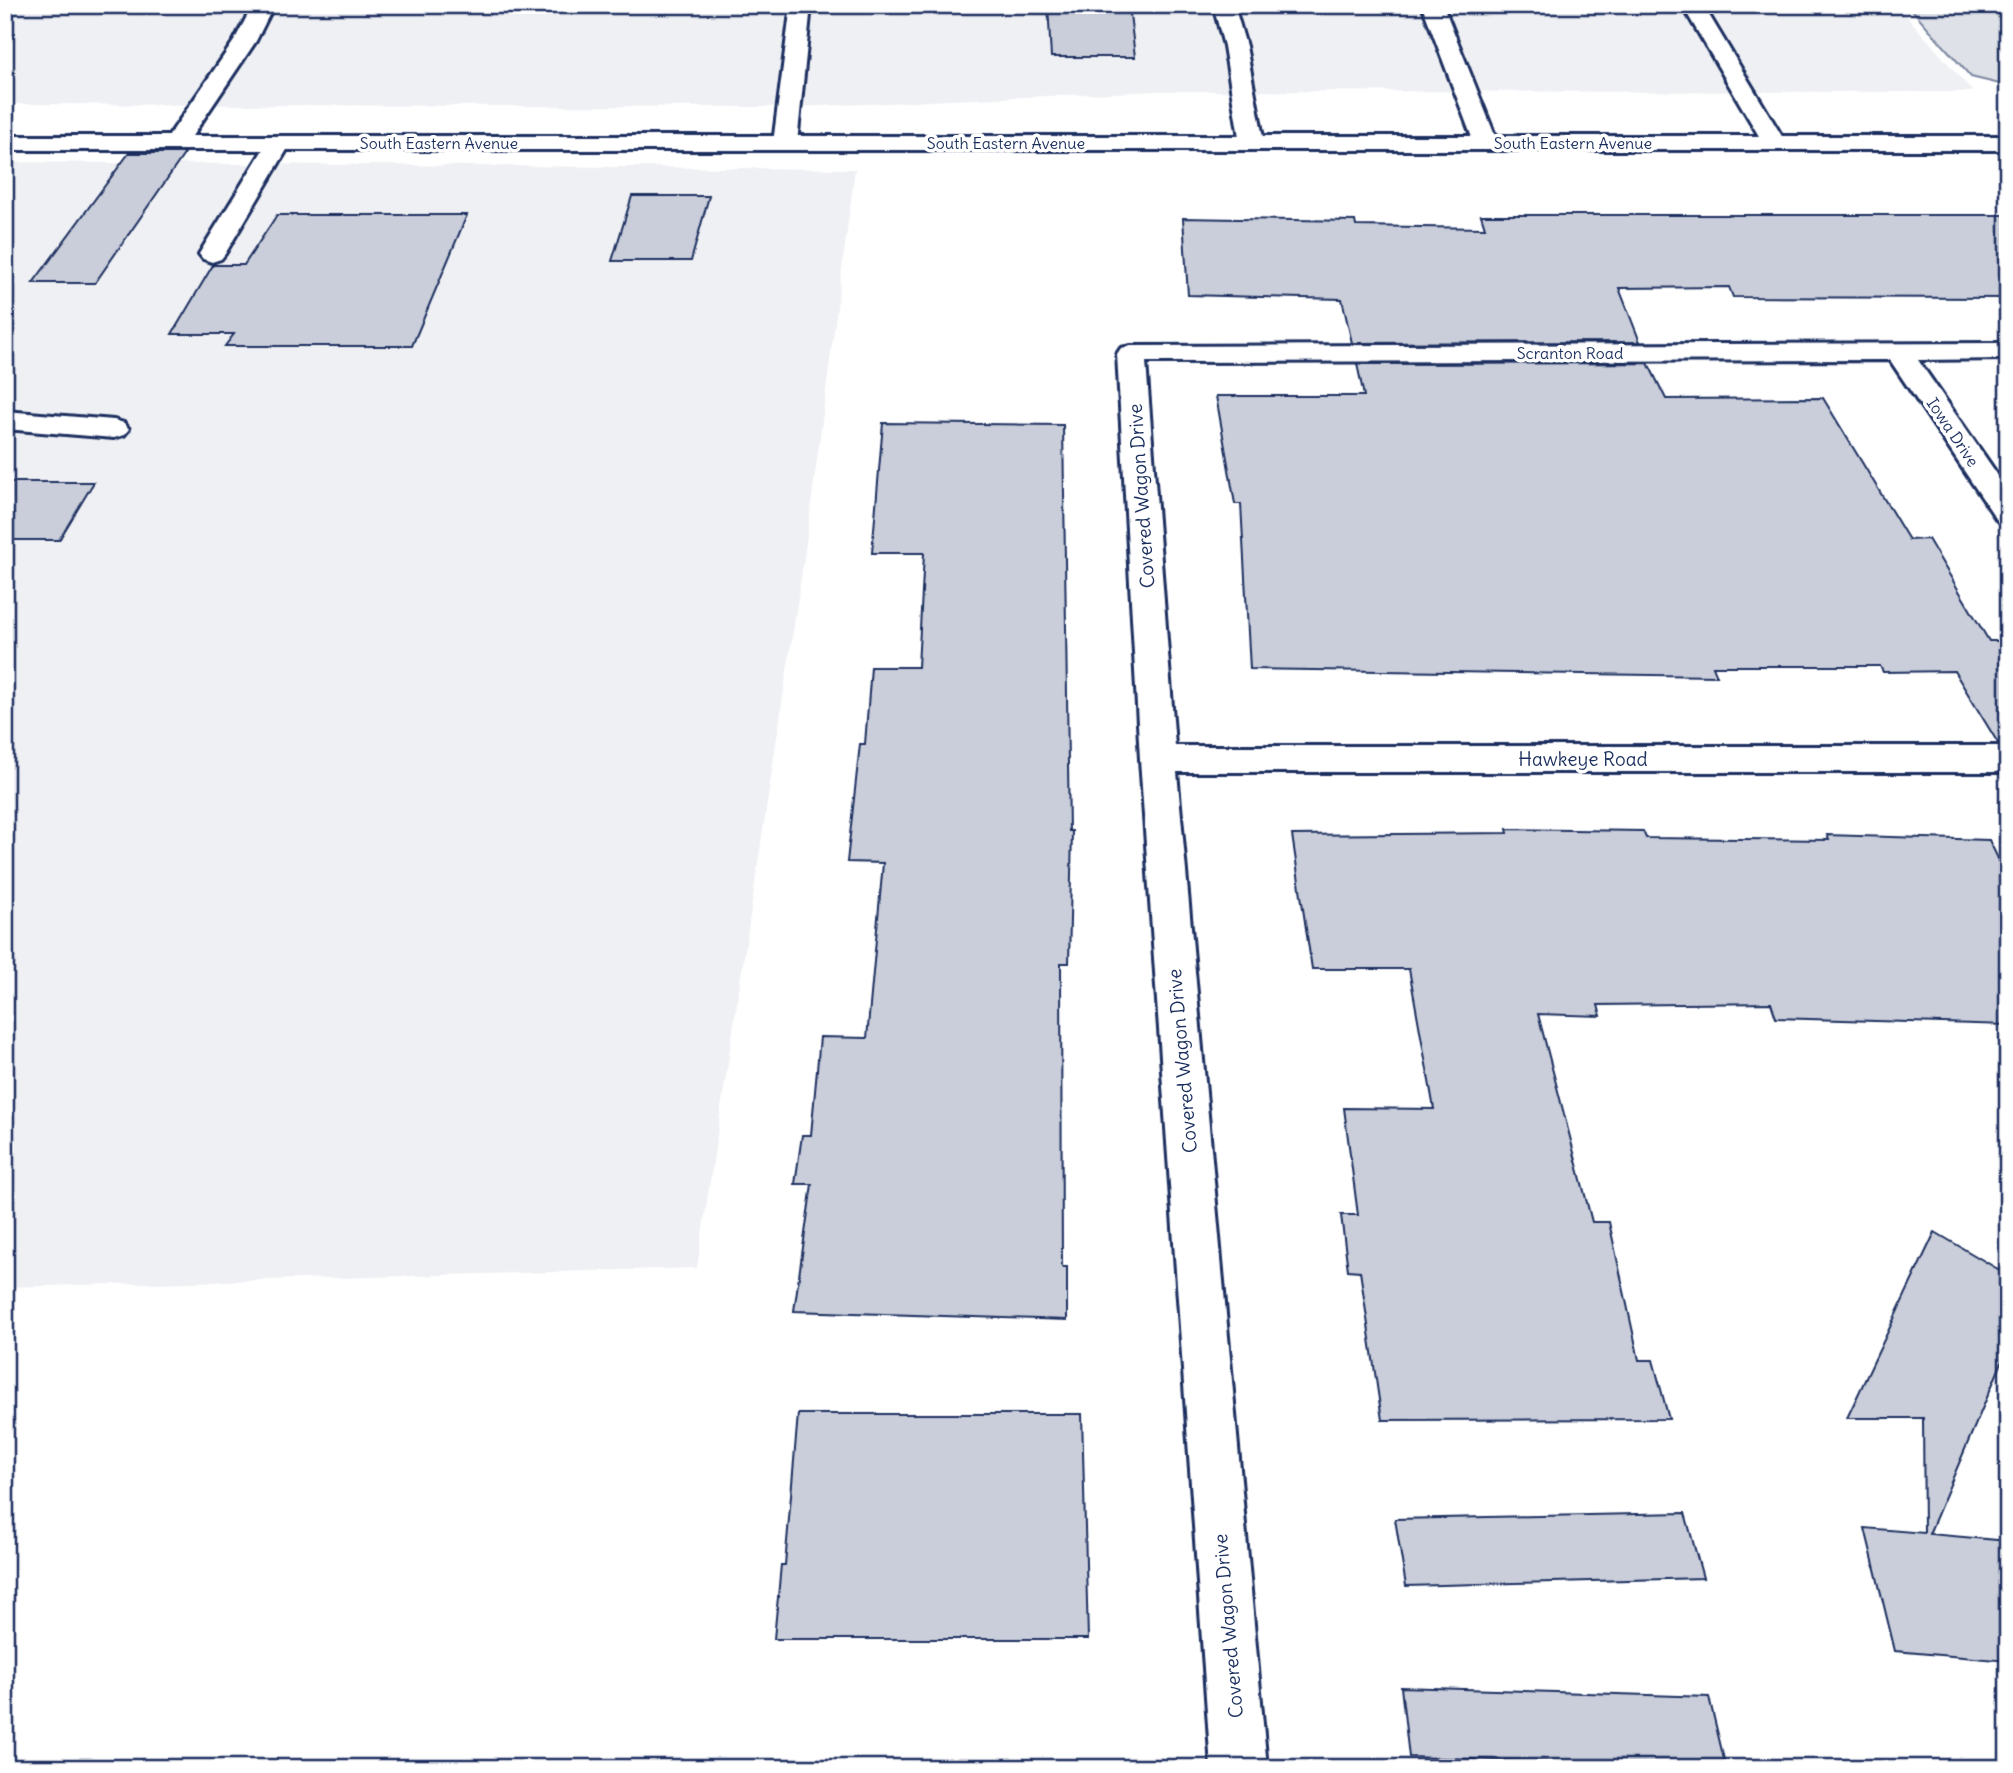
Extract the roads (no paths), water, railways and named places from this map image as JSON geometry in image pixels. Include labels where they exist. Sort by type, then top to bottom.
[{"type":"street","points":[[176,143],[245,41],[264,5]]},
{"type":"street","points":[[785,143],[801,5]]},
{"type":"street","points":[[1223,5],[1235,46],[1252,143]]},
{"type":"street","points":[[1432,5],[1486,143]]},
{"type":"street","points":[[1692,5],[1774,143]]},
{"type":"street","name":"South Eastern Avenue","points":[[5,143],[2008,143]]},
{"type":"street","points":[[212,254],[279,143]]},
{"type":"street","name":"Scranton Road","points":[[1132,354],[2008,351]]},
{"type":"street","name":"Iowa Drive","points":[[1899,352],[2008,513]]},
{"type":"street","name":"Covered Wagon Drive","points":[[1132,354],[1158,759],[1240,1768]]},
{"type":"street","points":[[5,420],[114,429]]},
{"type":"street","name":"Hawkeye Road","points":[[1158,759],[2008,759]]}]
